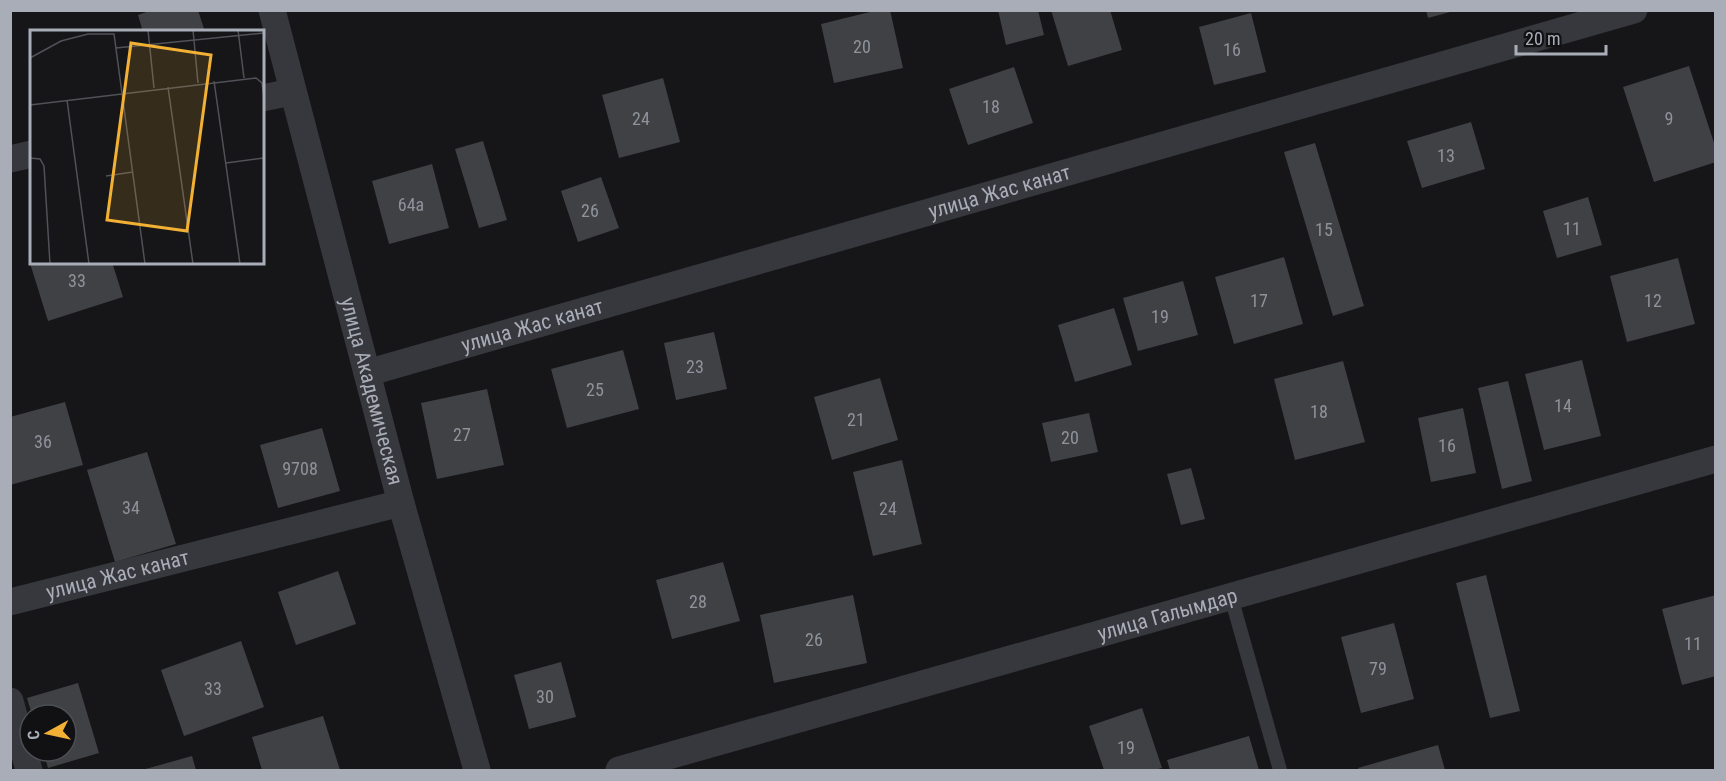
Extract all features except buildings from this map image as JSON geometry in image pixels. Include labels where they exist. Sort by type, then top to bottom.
[{"type":"street","name":"улица Академическая","points":[[272,10],[401,503],[477,771]]},
{"type":"street","name":"улица Жас канат","points":[[367,373],[1116,161],[1634,10]]},
{"type":"street","points":[[264,99],[292,92]]},
{"type":"street","points":[[10,159],[30,154]]},
{"type":"street","name":"улица Галымдар","points":[[620,771],[1716,459]]},
{"type":"street","name":"улица Жас канат","points":[[10,602],[401,503]]},
{"type":"street","points":[[10,701],[29,771]]},
{"type":"lane","points":[[1231,597],[1280,771]]}]
